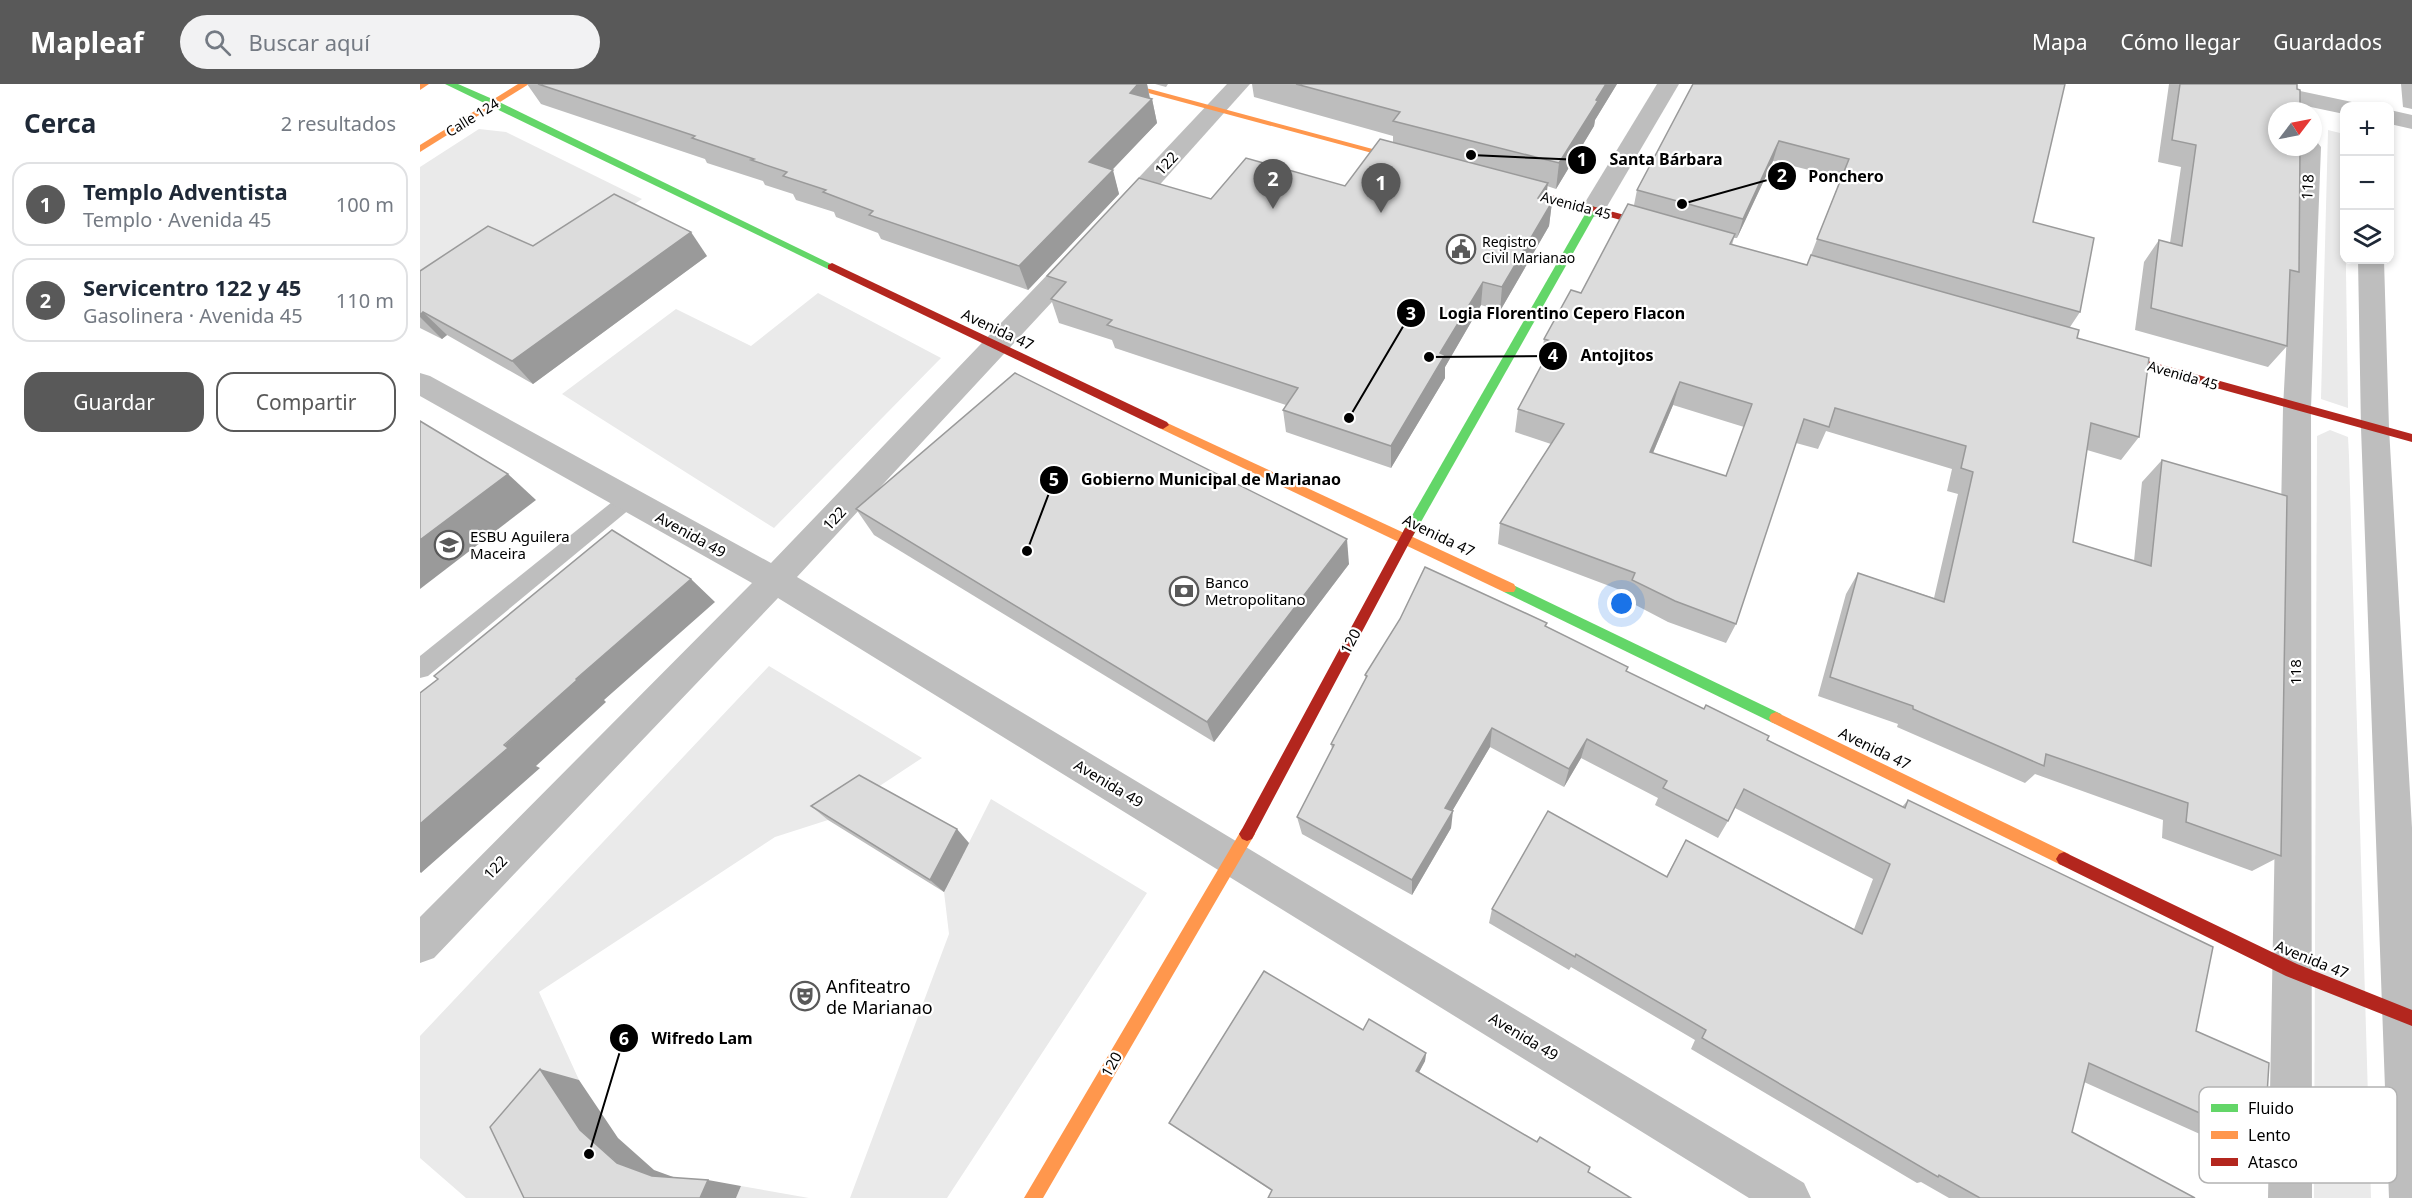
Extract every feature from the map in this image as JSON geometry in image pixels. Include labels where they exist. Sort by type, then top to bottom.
[{"type":"street","points":[[420,87],[424,84]]},
{"type":"street","name":"Avenida 47","points":[[450,84],[494,103],[996,346],[1406,538],[2292,970],[2407,1016]]},
{"type":"street","name":"Calle 124","points":[[420,149],[524,84]]},
{"type":"street","points":[[1120,84],[1434,166]]},
{"type":"street","name":"122","points":[[420,945],[775,580],[1239,84]]},
{"type":"street","name":"120","points":[[1032,1198],[1233,859],[1406,538],[1593,209],[1668,84]]},
{"type":"street","points":[[2235,84],[2343,102]]},
{"type":"street","points":[[2322,114],[2340,104]]},
{"type":"street","points":[[2394,118],[2412,122]]},
{"type":"street","name":"118","points":[[2291,1087],[2297,408],[2309,156]]},
{"type":"street","name":"Avenida 45","points":[[1491,182],[1674,232]]},
{"type":"street","points":[[2371,264],[2375,428],[2407,1016],[2411,1198]]},
{"type":"street","name":"Avenida 45","points":[[2089,349],[2412,438]]},
{"type":"street","name":"Avenida 49","points":[[420,383],[775,580],[1789,1198]]},
{"type":"street","name":"118","points":[[2290,1183],[2290,1198]]},
{"type":"lane","points":[[420,669],[629,499]]},
{"type":"shaded area","points":[[479,129],[506,132],[642,199],[551,260],[420,295],[420,167]]},
{"type":"shaded area","points":[[2328,130],[2340,133],[2340,264],[2346,264],[2348,408],[2321,399]]},
{"type":"shaded area","points":[[818,293],[941,358],[774,528],[562,394],[676,309],[751,346]]},
{"type":"shaded area","points":[[2330,430],[2348,437],[2368,1087],[2314,1087],[2317,436]]},
{"type":"shaded area","points":[[769,666],[922,758],[828,820],[775,837],[539,992],[579,1080],[532,1135],[563,1198],[466,1198],[420,1158],[420,1036]]},
{"type":"shaded area","points":[[991,799],[1147,893],[947,1198],[850,1198],[949,934],[944,892]]},
{"type":"shaded area","points":[[2314,1183],[2371,1183],[2371,1198],[2314,1198]]},
{"type":"shaded area","points":[[741,1186],[809,1198],[736,1198]]},
{"type":"building","points":[[538,84],[1138,84],[1130,93],[1152,99],[1089,162],[1113,170],[1019,266],[869,215],[873,211],[823,192],[826,190],[783,176],[787,172],[692,138],[695,136]]},
{"type":"building","points":[[1296,84],[1606,84],[1596,100],[1598,101],[1559,163],[1393,121],[1400,112]]},
{"type":"building","points":[[1693,84],[2065,84],[2033,222],[2094,238],[2080,312],[1817,239],[1849,159],[1779,141],[1743,219],[1637,190]]},
{"type":"building","points":[[2180,84],[2297,84],[2297,89],[2300,90],[2300,102],[2268,102],[2268,156],[2300,156],[2299,272],[2290,270],[2287,346],[2151,308],[2159,240],[2182,246],[2196,145],[2172,140]]},
{"type":"building","points":[[1380,139],[1548,183],[1538,198],[1552,202],[1502,287],[1483,282],[1440,353],[1445,355],[1391,446],[1283,410],[1298,388],[1107,325],[1112,320],[1051,299],[1066,282],[1047,276],[1139,178],[1211,199],[1246,158],[1345,186]]},
{"type":"building","points":[[614,194],[691,232],[512,361],[423,312],[420,315],[420,271],[488,226],[533,246]]},
{"type":"building","points":[[1628,204],[1735,234],[1730,244],[1807,265],[1811,255],[2079,330],[2077,338],[2149,358],[2139,437],[2091,423],[2073,542],[2151,566],[2162,460],[2287,496],[2281,856],[2186,822],[2188,803],[2046,754],[2044,766],[1913,709],[1913,706],[1830,677],[1858,573],[1944,602],[1973,472],[1961,468],[1966,446],[1835,408],[1829,427],[1804,419],[1736,624],[1675,601],[1632,580],[1635,573],[1500,523],[1564,424],[1518,409],[1554,342],[1544,339],[1571,290],[1581,293]],"holes":[[[1680,382],[1752,404],[1726,476],[1650,452]]]},
{"type":"building","points":[[1015,373],[1347,539],[1207,722],[856,509]]},
{"type":"building","points":[[420,421],[508,474],[420,540]]},
{"type":"building","points":[[612,530],[691,579],[576,679],[504,745],[508,748],[420,824],[420,693],[438,679],[434,676]]},
{"type":"building","points":[[1425,567],[1547,623],[1545,626],[1628,667],[1626,671],[1704,709],[1706,705],[1769,736],[1767,740],[1905,808],[1908,800],[2213,947],[2196,1031],[2269,1063],[2267,1087],[2199,1087],[2199,1113],[2089,1063],[2072,1132],[2195,1198],[1980,1198],[1939,1175],[1938,1177],[1702,1038],[1706,1030],[1576,954],[1575,957],[1492,909],[1548,811],[1667,877],[1686,840],[1862,934],[1890,864],[1744,789],[1728,821],[1663,788],[1667,781],[1587,739],[1569,769],[1492,728],[1445,808],[1453,811],[1412,880],[1297,817],[1334,745],[1331,744],[1367,676],[1365,675],[1400,619]]},
{"type":"building","points":[[859,775],[957,829],[930,880],[811,806]]},
{"type":"building","points":[[1264,971],[1363,1030],[1369,1019],[1426,1053],[1416,1071],[1537,1142],[1540,1137],[1590,1167],[1588,1172],[1631,1198],[1268,1198],[1272,1190],[1169,1123]]},
{"type":"building","points":[[540,1069],[580,1130],[617,1163],[652,1176],[708,1180],[700,1198],[524,1198],[490,1127]]},
{"type":"traffic: fast","points":[[450,84],[494,103],[832,267]]},
{"type":"traffic: fast","points":[[1409,532],[1593,209]]},
{"type":"traffic: fast","points":[[1509,588],[1776,718]]},
{"type":"traffic: slow","points":[[420,87],[424,84]]},
{"type":"traffic: slow","points":[[420,149],[524,84]]},
{"type":"traffic: slow","points":[[1120,84],[1416,162]]},
{"type":"traffic: slow","points":[[1163,425],[1509,588]]},
{"type":"traffic: slow","points":[[1776,718],[2064,859]]},
{"type":"traffic: slow","points":[[1033,1198],[1247,834]]},
{"type":"traffic: jam","points":[[1503,185],[1665,229]]},
{"type":"traffic: jam","points":[[832,267],[1163,425]]},
{"type":"traffic: jam","points":[[2104,353],[2412,438]]},
{"type":"traffic: jam","points":[[1247,834],[1409,532]]},
{"type":"traffic: jam","points":[[2064,859],[2292,970],[2412,1018]]},
{"type":"place","name":"Santa Bárbara","points":[[1471,155]]},
{"type":"place","name":"Ponchero","points":[[1682,204]]},
{"type":"place","name":"Servicentro 122 y 45","points":[[1273,209]]},
{"type":"place","name":"Templo Adventista","points":[[1381,213]]},
{"type":"place","name":"Registro Civil Marianao","points":[[1461,249]]},
{"type":"place","name":"Antojitos","points":[[1429,357]]},
{"type":"place","name":"Logia Florentino Cepero Flacon","points":[[1349,418]]},
{"type":"place","name":"ESBU Aguilera Maceira","points":[[449,545]]},
{"type":"place","name":"Gobierno Municipal de Marianao","points":[[1027,551]]},
{"type":"place","name":"Banco Metropolitano","points":[[1184,591]]},
{"type":"place","name":"Anfiteatro de Marianao","points":[[805,996]]},
{"type":"place","name":"Wifredo Lam","points":[[589,1154]]}]
